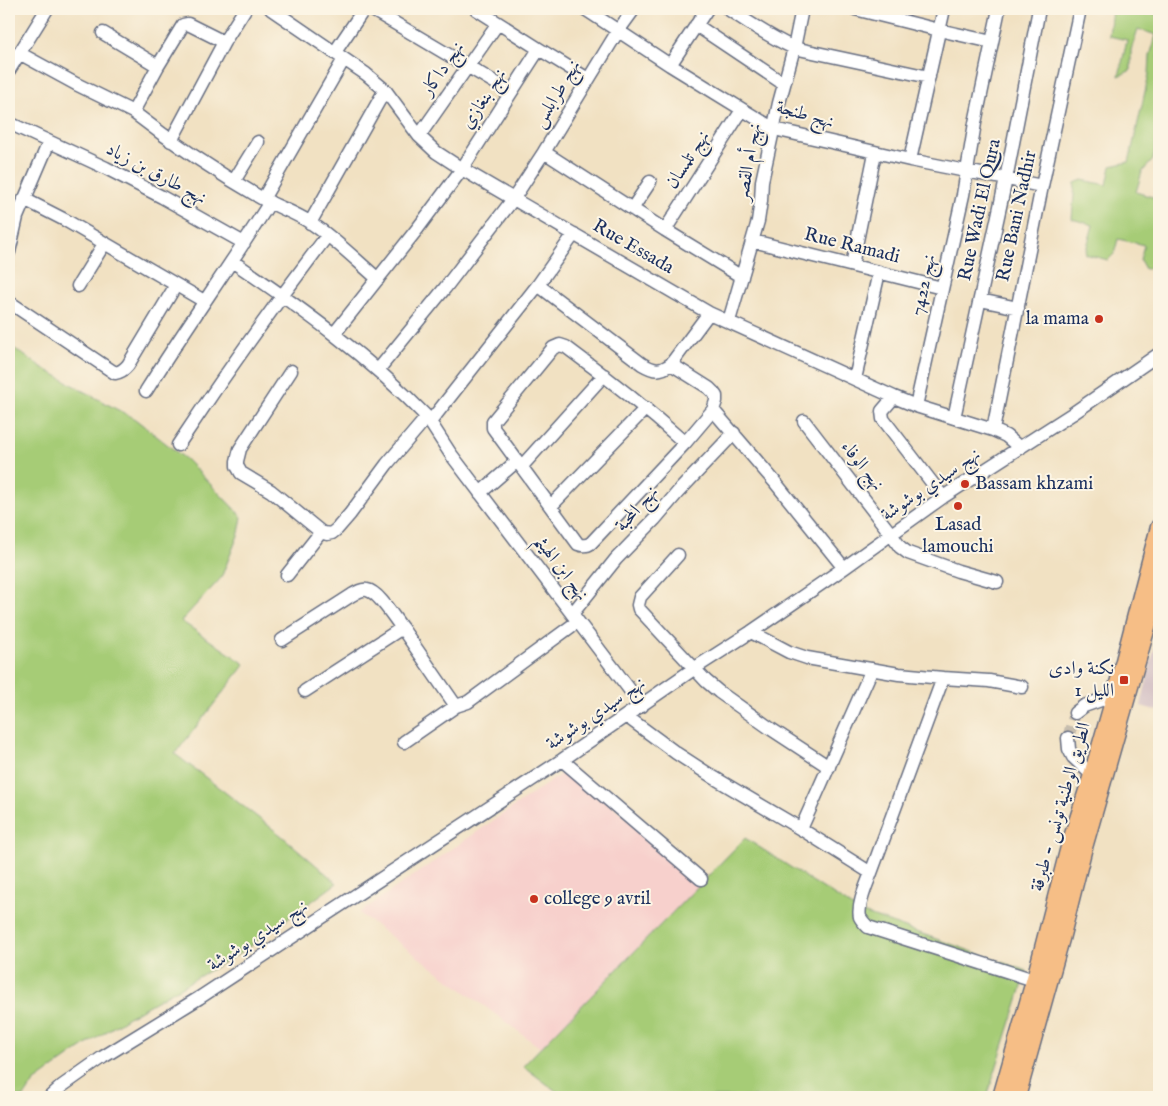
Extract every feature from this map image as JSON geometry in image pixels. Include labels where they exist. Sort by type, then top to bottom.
[{"type":"main road","name":"الطريق الوطنية تونس - طبرقة","points":[[1017,1097],[1053,937],[1069,847],[1115,695],[1159,527]]},
{"type":"main road","name":"الطريق الوطنية تونس - طبرقة","points":[[1001,1097],[1034,980],[1053,937],[1086,842],[1159,585]]},
{"type":"street","points":[[9,70],[15,54],[47,9]]},
{"type":"street","points":[[172,142],[224,42],[245,9]]},
{"type":"street","name":"Rue Essada","points":[[271,9],[366,74],[385,90],[419,136],[436,152],[462,169],[709,313],[894,397],[916,406],[993,430],[1006,436],[1020,448]]},
{"type":"street","points":[[146,390],[244,243],[364,9]]},
{"type":"street","points":[[371,9],[511,92]]},
{"type":"street","points":[[476,9],[588,79]]},
{"type":"street","name":"نهج طنجة","points":[[585,9],[742,110],[774,128],[875,153],[1042,186]]},
{"type":"street","name":"نهج طرابلس","points":[[378,370],[445,288],[514,198],[618,30],[634,9]]},
{"type":"street","points":[[670,64],[707,9]]},
{"type":"street","points":[[728,9],[756,28],[794,48],[929,77]]},
{"type":"street","name":"نهج أم القصر","points":[[729,321],[753,241],[760,211],[762,181],[802,9]]},
{"type":"street","points":[[856,9],[992,42]]},
{"type":"street","points":[[910,160],[944,9]]},
{"type":"street","name":"نهج 7422","points":[[916,406],[963,195],[975,123],[999,9]]},
{"type":"street","name":"Rue Wadi El Qura","points":[[954,418],[1006,179],[1039,9]]},
{"type":"street","name":"Rue Bani Nadhir","points":[[993,430],[1080,9]]},
{"type":"street","points":[[133,112],[184,24],[188,24],[224,42]]},
{"type":"street","name":"نهج داكار","points":[[419,136],[498,24]]},
{"type":"street","points":[[696,25],[784,84]]},
{"type":"street","points":[[103,33],[158,66]]},
{"type":"street","name":"نهج بنغازي","points":[[334,334],[462,169],[539,49]]},
{"type":"street","points":[[15,54],[133,112],[172,142],[234,181],[266,201],[310,223],[378,279]]},
{"type":"street","points":[[310,223],[385,90]]},
{"type":"street","name":"نهج تلمسان","points":[[665,230],[742,110]]},
{"type":"street","name":"نهج طارق بن زياد","points":[[9,123],[106,168],[244,243]]},
{"type":"street","points":[[9,252],[17,217],[49,142]]},
{"type":"street","points":[[234,181],[258,142]]},
{"type":"street","points":[[544,152],[742,277]]},
{"type":"street","points":[[852,265],[875,153]]},
{"type":"street","points":[[632,209],[650,182]]},
{"type":"street","points":[[24,199],[65,220],[204,301]]},
{"type":"street","points":[[292,371],[240,449],[237,466],[241,473],[271,491],[321,532],[332,533],[350,514],[387,464],[428,419],[538,285],[574,234]]},
{"type":"street","points":[[178,446],[219,383],[327,236]]},
{"type":"street","name":"Rue Ramadi","points":[[753,241],[942,288]]},
{"type":"street","points":[[78,286],[104,244]]},
{"type":"street","name":"نهج ابن الهيثم","points":[[232,261],[334,334],[378,370],[428,419],[450,453],[642,706]]},
{"type":"street","points":[[855,379],[879,272]]},
{"type":"street","points":[[9,302],[115,373],[122,371],[128,365],[176,285]]},
{"type":"street","points":[[538,285],[647,367],[659,370],[665,369],[671,364],[709,313]]},
{"type":"street","points":[[980,300],[1018,308]]},
{"type":"street","points":[[671,364],[713,392],[716,396],[713,410],[685,443],[592,543],[588,545],[578,544],[552,506],[494,431],[492,425],[552,348],[560,345],[566,347],[604,374],[685,443]]},
{"type":"street","name":"نهج سيدي بوشوشة","points":[[50,1097],[62,1086],[103,1057],[199,998],[562,760],[844,568],[943,497],[1020,448],[1159,354]]},
{"type":"street","points":[[480,493],[520,463],[604,374]]},
{"type":"street","points":[[894,397],[882,412],[883,419],[943,497]]},
{"type":"street","points":[[552,506],[646,408]]},
{"type":"street","points":[[713,410],[780,488],[844,568]]},
{"type":"street","name":"نهج الوفاء","points":[[804,421],[900,548],[908,553],[958,571],[997,582]]},
{"type":"street","name":"نهج المحبة","points":[[404,742],[456,706],[468,702],[574,618],[616,560],[734,433]]},
{"type":"street","points":[[287,575],[321,532]]},
{"type":"street","points":[[678,555],[640,597],[639,609],[706,681],[737,705],[828,767]]},
{"type":"street","points":[[282,640],[352,594],[367,590],[373,592],[402,628],[456,706]]},
{"type":"street","points":[[305,691],[402,628]]},
{"type":"street","points":[[750,632],[789,652],[807,658],[899,674],[988,681],[1022,687]]},
{"type":"street","points":[[801,828],[872,669]]},
{"type":"street","points":[[942,678],[861,902],[860,917],[868,927],[1034,980]]},
{"type":"street","points":[[1075,714],[1084,706],[1115,695]]},
{"type":"street","points":[[626,716],[676,753],[713,777],[801,828],[871,873]]},
{"type":"street","points":[[1068,738],[1069,749],[1073,757],[1092,774]]},
{"type":"street","points":[[562,760],[702,879]]},
{"type":"shaded area","points":[[1159,628],[1159,711],[1141,706]]},
{"type":"shaded area","name":"college 9 avril","points":[[570,768],[702,885],[542,1049],[359,913]]},
{"type":"green space","points":[[1112,9],[1133,9],[1159,15],[1159,139],[1157,139],[1153,160],[1142,172],[1136,192],[1159,199],[1159,268],[1145,269],[1140,260],[1144,245],[1118,239],[1114,254],[1108,260],[1085,254],[1093,225],[1072,219],[1075,183],[1082,180],[1107,185],[1111,166],[1129,162],[1149,74],[1150,56],[1156,35],[1138,29],[1131,50],[1131,70],[1119,76],[1127,40],[1109,36]]},
{"type":"green space","points":[[9,345],[43,368],[135,419],[187,460],[242,517],[239,533],[221,578],[181,621],[245,664],[175,754],[282,836],[337,883],[242,952],[130,1016],[77,1051],[34,1082],[24,1097],[9,1097]]},
{"type":"green space","points":[[745,838],[860,912],[1027,971],[987,1097],[564,1097],[523,1066]]},
{"type":"tunnel","points":[[1068,738],[1075,713]]},
{"type":"place","name":"la mama","points":[[1099,319]]},
{"type":"place","name":"Bassam khzami","points":[[965,484]]},
{"type":"place","name":"Lasad lamouchi","points":[[958,506]]},
{"type":"place","name":"نكنة وادى الليل 1","points":[[1124,680]]},
{"type":"place","name":"college 9 avril","points":[[534,899]]}]
